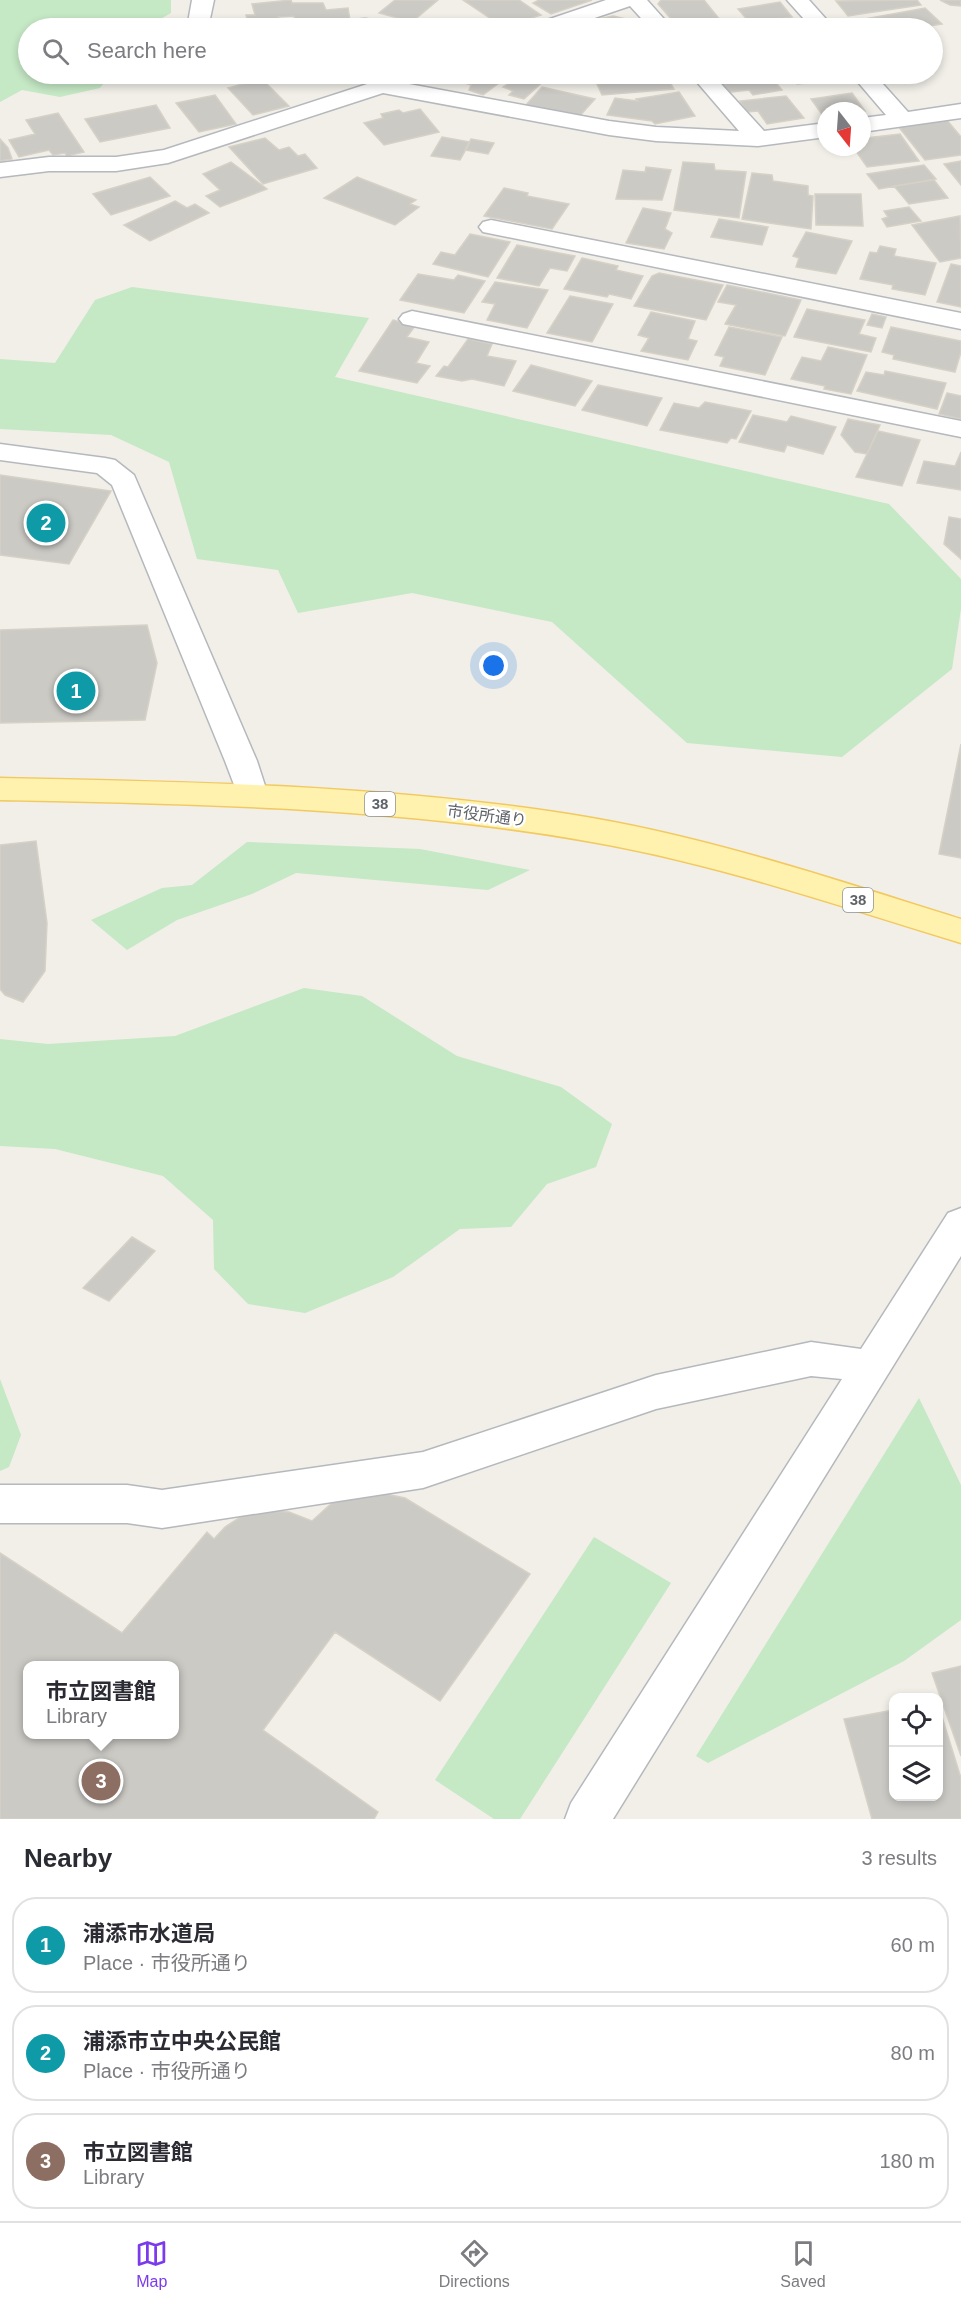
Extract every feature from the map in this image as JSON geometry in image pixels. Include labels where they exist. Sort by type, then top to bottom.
[{"type":"main road","name":"市役所通り","points":[[0,789],[252,795],[441,809],[595,831],[675,848],[754,869],[961,931]]},
{"type":"street","points":[[200,18],[203,0]]},
{"type":"street","points":[[575,18],[626,0]]},
{"type":"street","points":[[636,0],[652,18]]},
{"type":"street","points":[[798,0],[814,18]]},
{"type":"street","points":[[0,170],[49,164],[116,164],[168,156],[388,84]]},
{"type":"street","points":[[710,84],[758,139]]},
{"type":"street","points":[[871,84],[902,119]]},
{"type":"street","points":[[382,86],[609,128],[656,134],[758,139],[817,131]]},
{"type":"street","points":[[871,124],[961,111]]},
{"type":"street","points":[[491,227],[961,321]]},
{"type":"street","points":[[412,319],[961,429]]},
{"type":"street","points":[[0,452],[105,466],[124,481],[241,761],[252,795]]},
{"type":"street","points":[[587,1819],[961,1224]]},
{"type":"street","points":[[0,1504],[127,1504],[162,1509],[423,1470],[656,1392],[811,1359],[829,1359],[871,1368]]},
{"type":"street","points":[[602,1819],[627,1753]]},
{"type":"green space","points":[[0,0],[171,0],[171,13],[162,18],[18,18],[18,84],[103,84],[100,88],[60,97],[22,90],[0,102]]},
{"type":"green space","points":[[132,287],[369,318],[335,377],[889,504],[961,579],[961,609],[952,669],[842,757],[687,743],[552,622],[412,593],[298,613],[278,570],[197,559],[169,462],[111,435],[0,429],[0,359],[55,363],[95,300]]},
{"type":"green space","points":[[247,842],[420,849],[530,870],[488,890],[296,873],[252,894],[177,920],[127,950],[91,920],[162,888],[192,885]]},
{"type":"green space","points":[[304,988],[362,996],[457,1056],[561,1087],[612,1124],[596,1167],[547,1184],[511,1227],[460,1229],[393,1277],[305,1313],[248,1304],[214,1269],[213,1220],[163,1176],[55,1149],[0,1146],[0,1039],[48,1044],[175,1036]]},
{"type":"green space","points":[[0,1379],[21,1435],[9,1467],[0,1471]]},
{"type":"green space","points":[[919,1398],[961,1485],[961,1620],[904,1661],[708,1763],[696,1756]]},
{"type":"green space","points":[[594,1537],[671,1583],[520,1819],[494,1819],[435,1780]]},
{"type":"building","points":[[291,0],[292,3],[323,3],[326,10],[348,8],[350,18],[294,18],[294,16],[247,18],[246,15],[255,15],[252,4]]},
{"type":"building","points":[[395,0],[438,0],[417,18],[397,18],[379,13]]},
{"type":"building","points":[[463,0],[519,0],[541,15],[532,18],[490,18]]},
{"type":"building","points":[[539,0],[592,0],[551,14],[533,3]]},
{"type":"building","points":[[661,0],[704,0],[719,18],[670,18],[658,4]]},
{"type":"building","points":[[917,0],[921,5],[848,16],[836,1]]},
{"type":"building","points":[[940,0],[961,0],[961,6],[950,5]]},
{"type":"building","points":[[780,2],[792,17],[746,18],[738,9]]},
{"type":"building","points":[[925,8],[936,18],[870,18]]},
{"type":"building","points":[[243,84],[267,84],[289,106],[253,115],[228,88]]},
{"type":"building","points":[[468,84],[498,84],[483,95],[469,90],[471,85]]},
{"type":"building","points":[[508,84],[540,84],[524,99],[509,95],[513,91],[503,87]]},
{"type":"building","points":[[597,84],[671,84],[674,89],[602,95]]},
{"type":"building","points":[[717,84],[777,84],[782,90],[753,95],[749,90],[723,93]]},
{"type":"building","points":[[542,87],[595,99],[578,118],[525,106]]},
{"type":"building","points":[[679,92],[695,116],[655,124],[652,121],[607,115],[615,98],[638,101],[636,99]]},
{"type":"building","points":[[852,93],[858,102],[817,102],[817,107],[811,99]]},
{"type":"building","points":[[215,95],[236,124],[199,132],[176,103]]},
{"type":"building","points":[[786,96],[804,118],[767,124],[758,111],[747,112],[740,101]]},
{"type":"building","points":[[156,105],[170,128],[100,142],[85,119]]},
{"type":"building","points":[[420,109],[439,132],[384,145],[364,123],[383,118],[381,114],[399,110],[403,113]]},
{"type":"building","points":[[58,113],[84,152],[67,156],[65,153],[53,155],[49,150],[19,157],[9,140],[35,134],[26,120]]},
{"type":"building","points":[[946,119],[961,137],[961,155],[925,160],[898,126]]},
{"type":"building","points":[[900,134],[919,161],[867,167],[859,156],[871,156],[871,137]]},
{"type":"building","points":[[442,137],[470,142],[460,160],[431,156]]},
{"type":"building","points":[[265,138],[279,150],[289,147],[298,156],[305,154],[317,168],[263,184],[229,147]]},
{"type":"building","points":[[0,139],[8,148],[12,159],[0,161]]},
{"type":"building","points":[[471,139],[494,143],[488,154],[465,150]]},
{"type":"building","points":[[961,161],[961,185],[944,164]]},
{"type":"building","points":[[231,162],[267,189],[220,207],[206,196],[220,190],[203,174]]},
{"type":"building","points":[[683,162],[714,164],[715,170],[746,172],[739,218],[674,210]]},
{"type":"building","points":[[924,165],[936,179],[879,189],[867,174]]},
{"type":"building","points":[[646,167],[671,170],[662,200],[616,199],[623,170],[645,172]]},
{"type":"building","points":[[752,173],[772,175],[773,181],[808,186],[808,195],[813,196],[811,229],[742,219]]},
{"type":"building","points":[[150,177],[170,196],[111,215],[93,194]]},
{"type":"building","points":[[357,177],[416,200],[410,204],[419,207],[395,225],[324,198]]},
{"type":"building","points":[[934,180],[948,198],[909,204],[894,186]]},
{"type":"building","points":[[504,188],[528,193],[527,196],[569,204],[552,229],[484,216]]},
{"type":"building","points":[[815,194],[861,194],[863,226],[816,225]]},
{"type":"building","points":[[175,201],[187,208],[195,204],[209,213],[150,241],[124,225]]},
{"type":"building","points":[[909,207],[921,221],[887,227],[882,219],[888,217],[884,211]]},
{"type":"building","points":[[643,208],[671,213],[665,229],[672,233],[664,249],[626,243]]},
{"type":"building","points":[[960,216],[961,258],[940,262],[912,225]]},
{"type":"building","points":[[719,219],[768,227],[762,245],[711,237]]},
{"type":"building","points":[[806,232],[852,241],[836,274],[796,267],[799,258],[793,256]]},
{"type":"building","points":[[470,234],[510,242],[488,277],[433,264],[441,252],[455,255]]},
{"type":"building","points":[[517,245],[575,256],[567,271],[550,268],[539,286],[497,278]]},
{"type":"building","points":[[880,246],[896,249],[894,256],[936,263],[925,295],[892,289],[893,285],[860,279],[870,252],[877,253]]},
{"type":"building","points":[[582,258],[618,266],[616,270],[643,276],[631,299],[564,289]]},
{"type":"building","points":[[951,264],[961,266],[961,307],[937,302]]},
{"type":"building","points":[[659,273],[723,285],[706,320],[634,306],[652,276]]},
{"type":"building","points":[[418,274],[454,280],[458,275],[485,281],[464,313],[400,300]]},
{"type":"building","points":[[495,282],[548,290],[527,328],[487,320],[495,304],[482,302]]},
{"type":"building","points":[[727,285],[801,300],[785,336],[725,324],[736,305],[718,302]]},
{"type":"building","points":[[570,296],[613,304],[592,342],[547,333]]},
{"type":"building","points":[[807,309],[865,320],[859,334],[876,338],[871,352],[794,337]]},
{"type":"building","points":[[651,312],[695,321],[688,339],[697,341],[688,360],[641,351],[649,338],[638,335]]},
{"type":"building","points":[[872,314],[886,317],[882,328],[867,325]]},
{"type":"building","points":[[393,320],[415,326],[407,337],[429,342],[416,363],[430,366],[417,383],[359,371]]},
{"type":"building","points":[[729,327],[782,337],[765,375],[720,366],[724,357],[715,355]]},
{"type":"building","points":[[891,327],[961,341],[961,352],[955,372],[893,359],[894,355],[882,352]]},
{"type":"building","points":[[468,339],[492,344],[487,356],[516,361],[504,386],[472,379],[462,381],[436,376],[444,366],[448,367]]},
{"type":"building","points":[[828,347],[867,355],[851,394],[791,379],[802,357],[821,361]]},
{"type":"building","points":[[531,365],[592,381],[575,406],[513,391]]},
{"type":"building","points":[[885,371],[946,383],[937,409],[857,391],[866,372],[884,375]]},
{"type":"building","points":[[598,385],[662,398],[647,426],[582,410]]},
{"type":"building","points":[[947,393],[961,396],[961,419],[939,414]]},
{"type":"building","points":[[705,402],[751,411],[736,439],[731,438],[727,443],[660,430],[674,403],[699,408]]},
{"type":"building","points":[[753,415],[787,422],[791,416],[836,427],[823,454],[787,445],[784,452],[739,442]]},
{"type":"building","points":[[848,419],[880,425],[867,454],[855,452],[841,435]]},
{"type":"building","points":[[878,431],[920,440],[902,486],[856,477]]},
{"type":"building","points":[[961,452],[961,490],[917,483],[924,461],[955,466]]},
{"type":"building","points":[[0,475],[111,491],[69,564],[0,555]]},
{"type":"building","points":[[949,517],[961,519],[961,559],[944,544]]},
{"type":"building","points":[[147,625],[157,663],[145,720],[0,723],[0,630]]},
{"type":"building","points":[[961,744],[961,858],[939,854]]},
{"type":"building","points":[[36,841],[47,923],[45,971],[23,1002],[5,995],[0,989],[0,845]]},
{"type":"building","points":[[132,1237],[155,1251],[109,1301],[83,1288]]},
{"type":"building","points":[[381,1493],[405,1498],[530,1574],[440,1701],[335,1632],[263,1730],[378,1812],[374,1819],[0,1819],[0,1553],[122,1633],[207,1532],[214,1539],[225,1527],[242,1516],[267,1511],[289,1512],[312,1521],[333,1502],[353,1496]]},
{"type":"building","points":[[961,1666],[961,1756],[943,1704],[943,1693],[939,1693],[932,1673]]},
{"type":"building","points":[[889,1711],[889,1801],[943,1801],[943,1720],[961,1778],[961,1819],[872,1819],[844,1719]]},
{"type":"place","name":"浦添市立中央公民館","points":[[46,523]]},
{"type":"place","name":"浦添市水道局","points":[[76,691]]},
{"type":"place","name":"市立図書館","points":[[101,1781]]}]
